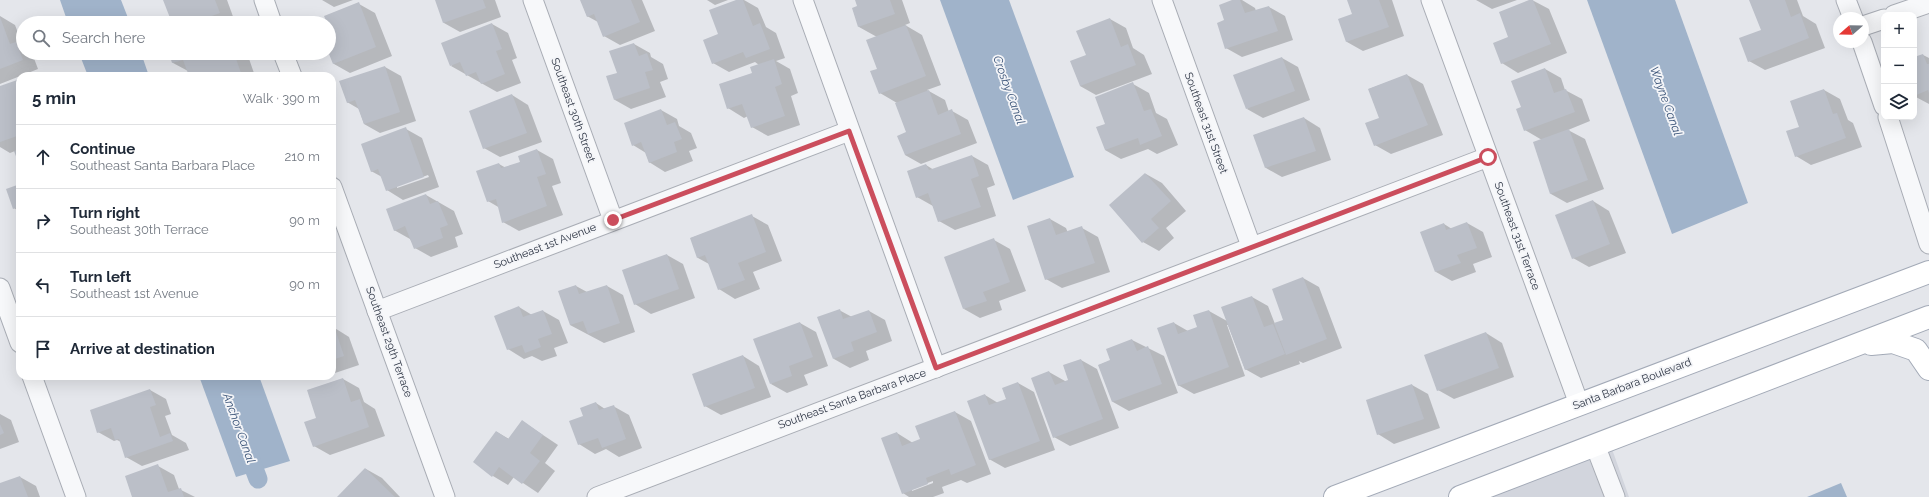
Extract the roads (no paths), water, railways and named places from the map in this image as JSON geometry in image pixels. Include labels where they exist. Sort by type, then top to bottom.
[{"type":"main road","name":"Santa Barbara Boulevard","points":[[1336,497],[1929,272]]},
{"type":"main road","points":[[1460,497],[1929,317]]},
{"type":"main road","points":[[1854,346],[1893,342],[1916,350],[1929,370]]},
{"type":"street","points":[[264,0],[270,16]]},
{"type":"street","name":"Southeast 30th Street","points":[[533,0],[613,220]]},
{"type":"street","points":[[803,0],[849,131],[936,368]]},
{"type":"street","name":"Southeast 31st Street","points":[[1162,0],[1251,246]]},
{"type":"street","name":"Southeast 31st Terrace","points":[[1431,0],[1579,404]]},
{"type":"street","points":[[1846,0],[1851,12]]},
{"type":"street","points":[[1902,12],[1929,2]]},
{"type":"street","points":[[1869,24],[1881,20]]},
{"type":"street","points":[[1864,48],[1881,97]]},
{"type":"street","points":[[286,60],[290,72]]},
{"type":"street","points":[[1889,120],[1929,244]]},
{"type":"street","name":"Southeast 1st Avenue","points":[[377,310],[849,131]]},
{"type":"street","name":"Southeast Santa Barbara Place","points":[[597,497],[1251,246],[1488,157]]},
{"type":"street","name":"Southeast 29th Terrace","points":[[336,198],[445,497]]},
{"type":"street","points":[[0,288],[16,332]]},
{"type":"street","points":[[33,380],[76,497]]},
{"type":"street","points":[[1595,445],[1614,497]]},
{"type":"water","points":[[60,0],[121,0],[127,16],[66,16]]},
{"type":"water","name":"Crosby Canal","points":[[940,0],[1009,0],[1074,177],[1013,200]]},
{"type":"water","name":"Wayne Canal","points":[[1587,0],[1675,0],[1748,203],[1672,234]]},
{"type":"water","points":[[82,60],[143,60],[148,72],[86,72]]},
{"type":"water","points":[[200,380],[260,380],[290,461],[236,477]]},
{"type":"water","points":[[1841,483],[1847,497],[1807,497]]},
{"type":"waterway","name":"Anchor Canal","points":[[246,447],[258,479]]}]
